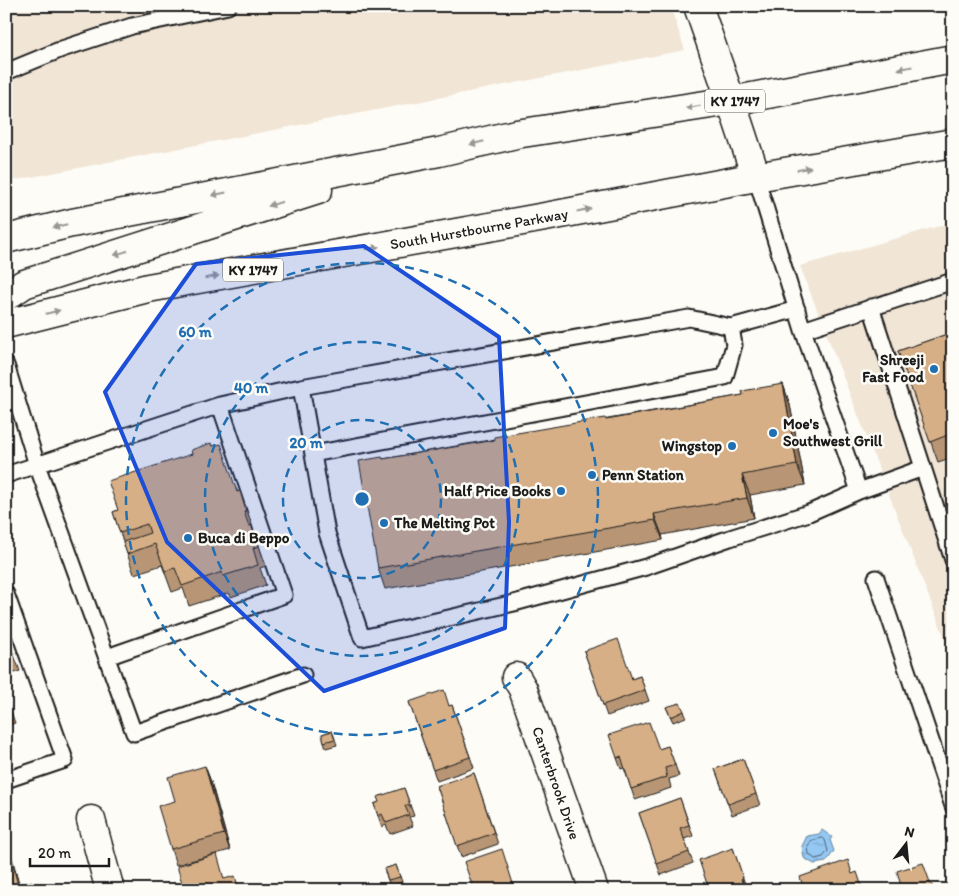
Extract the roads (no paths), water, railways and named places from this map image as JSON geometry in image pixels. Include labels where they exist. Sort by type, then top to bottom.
[{"type":"main road","points":[[698,6],[756,177]]},
{"type":"main road","name":"KY 1747","points":[[6,240],[72,222],[439,152],[516,134],[731,101],[953,59]]},
{"type":"main road","name":"South Hurstbourne Parkway","points":[[6,324],[148,288],[953,143]]},
{"type":"main road","points":[[6,296],[24,284],[439,152]]},
{"type":"main road","name":"Canterbrook Drive","points":[[516,677],[523,689],[594,890]]},
{"type":"main road","points":[[91,820],[110,890]]},
{"type":"lane","points":[[6,72],[62,49],[132,26],[228,6]]},
{"type":"lane","points":[[756,177],[797,309],[859,491]]},
{"type":"lane","points":[[804,330],[953,281]]},
{"type":"lane","points":[[870,308],[953,560]]},
{"type":"lane","points":[[6,475],[220,405],[301,387],[689,318],[731,326],[797,309]]},
{"type":"lane","points":[[313,454],[725,377],[734,345],[731,326]]},
{"type":"lane","points":[[6,365],[37,465],[134,733],[303,675]]},
{"type":"lane","points":[[301,387],[326,532],[362,638],[514,604],[646,567],[809,513],[859,491],[923,468]]},
{"type":"lane","points":[[107,657],[284,594],[220,405]]},
{"type":"lane","points":[[876,578],[953,806]]},
{"type":"lane","points":[[6,594],[65,760],[6,780]]},
{"type":"water","points":[[822,830],[832,837],[830,840],[834,851],[826,862],[814,864],[804,858],[802,846],[807,836],[819,834]]},
{"type":"place","name":"Shreeji Fast Food","points":[[934,369]]},
{"type":"place","name":"Moe's Southwest Grill","points":[[773,433]]},
{"type":"place","name":"Wingstop","points":[[732,446]]},
{"type":"place","name":"Penn Station","points":[[592,475]]},
{"type":"place","name":"Half Price Books","points":[[561,491]]},
{"type":"place","name":"The Melting Pot","points":[[384,523]]},
{"type":"place","name":"Buca di Beppo","points":[[188,538]]}]
